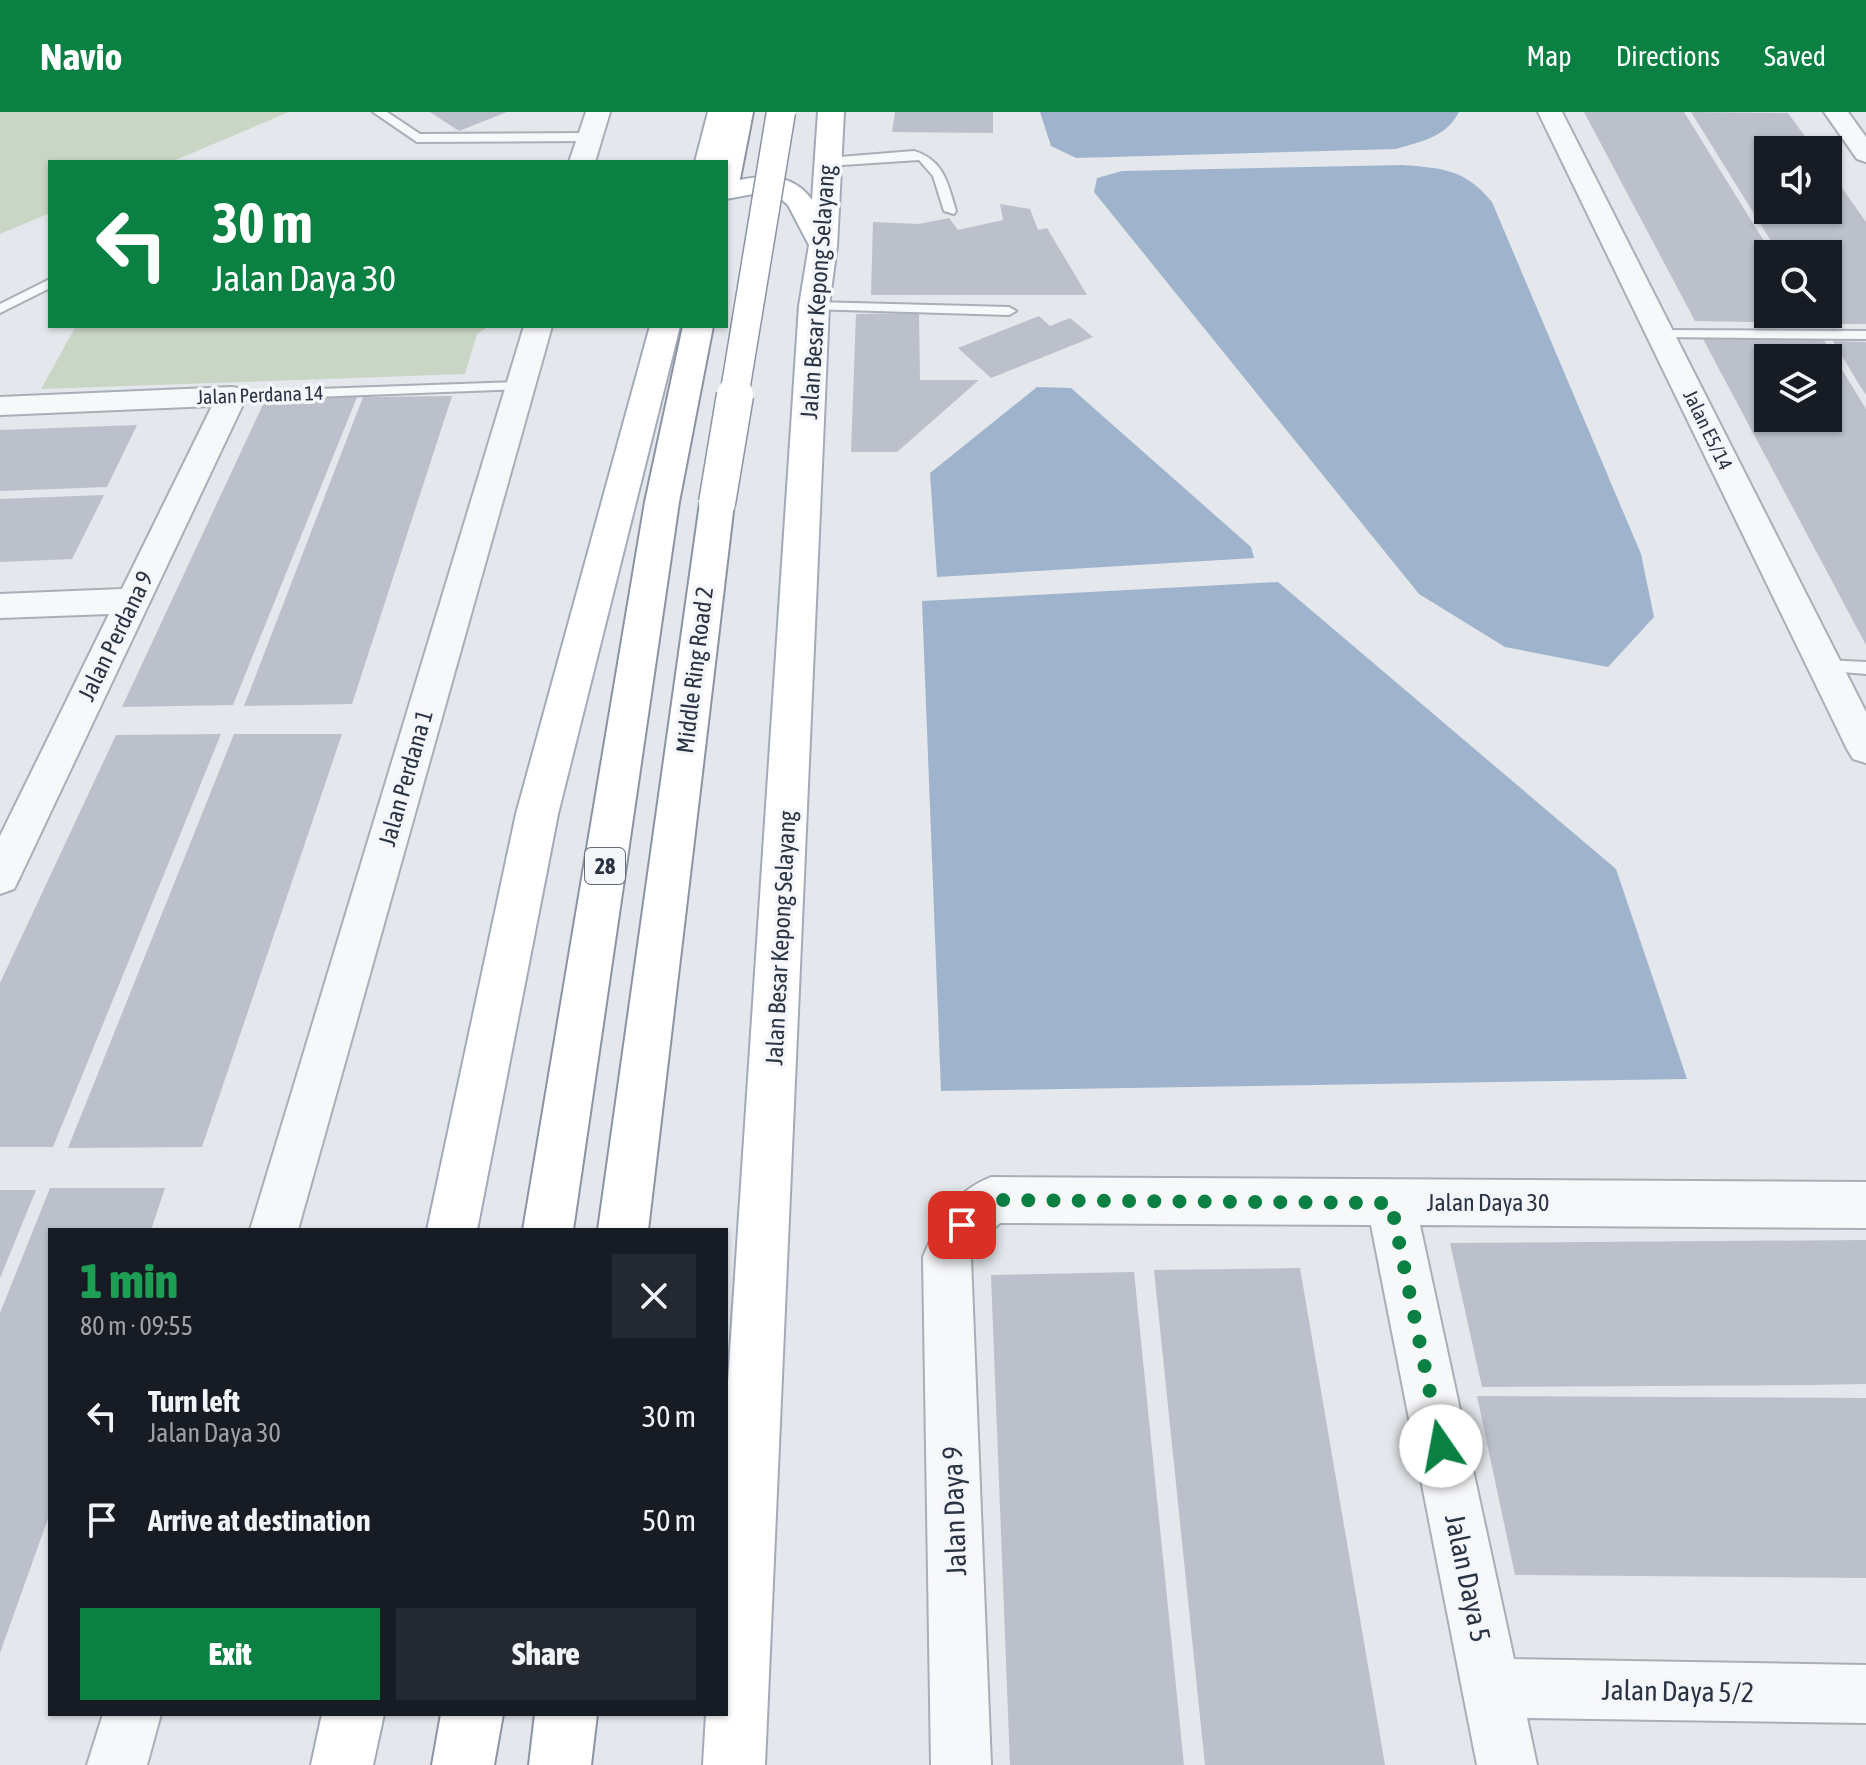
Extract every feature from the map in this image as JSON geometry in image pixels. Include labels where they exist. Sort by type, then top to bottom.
[{"type":"main road","points":[[709,160],[721,112]]},
{"type":"main road","points":[[728,174],[740,112]]},
{"type":"main road","name":"Middle Ring Road 2","points":[[623,1228],[717,503],[781,112]]},
{"type":"main road","name":"Jalan Besar Kepong Selayang","points":[[734,1765],[814,306],[823,246],[831,112]]},
{"type":"main road","points":[[728,191],[770,185],[786,188],[799,196],[823,246]]},
{"type":"main road","points":[[452,1228],[537,814],[664,328]]},
{"type":"main road","name":"28","points":[[548,1228],[662,502],[698,328]]},
{"type":"main road","points":[[342,1765],[353,1716]]},
{"type":"main road","points":[[463,1765],[472,1716]]},
{"type":"main road","points":[[560,1765],[566,1716]]},
{"type":"street","points":[[582,160],[598,112]]},
{"type":"street","name":"Jalan E5/14","points":[[1550,112],[1866,749]]},
{"type":"street","points":[[1836,112],[1866,154]]},
{"type":"street","name":"Jalan Perdana 1","points":[[275,1228],[537,328]]},
{"type":"street","name":"Jalan Perdana 14","points":[[0,406],[232,396]]},
{"type":"street","name":"Jalan Perdana 9","points":[[4,861],[232,396]]},
{"type":"street","points":[[0,606],[132,601]]},
{"type":"street","name":"Jalan Daya 30","points":[[947,1257],[962,1225],[991,1200],[1866,1205]]},
{"type":"street","name":"Jalan Daya 5","points":[[1391,1203],[1507,1765]]},
{"type":"street","name":"Jalan Daya 9","points":[[947,1257],[961,1765]]},
{"type":"street","name":"Jalan Daya 5/2","points":[[1491,1688],[1866,1694]]},
{"type":"street","points":[[117,1765],[131,1716]]},
{"type":"lane","points":[[379,112],[417,138],[588,137]]},
{"type":"lane","points":[[827,162],[914,155],[928,157],[935,165],[950,211]]},
{"type":"lane","points":[[0,309],[48,284]]},
{"type":"lane","points":[[814,306],[1009,311]]},
{"type":"lane","points":[[1660,333],[1866,335]]},
{"type":"lane","name":"Jalan Perdana 14","points":[[232,396],[520,386]]},
{"type":"lane","points":[[1825,666],[1866,668]]},
{"type":"green space","points":[[0,112],[289,112],[176,160],[48,160],[48,214],[0,234]]},
{"type":"green space","points":[[75,328],[486,328],[477,334],[465,374],[41,389]]},
{"type":"water","points":[[1040,112],[1459,112],[1440,133],[1396,149],[1076,158],[1051,146]]},
{"type":"water","points":[[1402,165],[1452,172],[1472,183],[1492,202],[1641,554],[1654,617],[1608,667],[1505,647],[1419,594],[1094,192],[1097,178],[1122,171]]},
{"type":"water","points":[[1037,387],[1071,388],[1251,547],[1254,558],[937,577],[930,473]]},
{"type":"water","points":[[1278,582],[1616,869],[1687,1079],[941,1091],[922,601]]},
{"type":"building","points":[[430,112],[507,112],[459,131]]},
{"type":"building","points":[[895,112],[993,112],[993,133],[892,132]]},
{"type":"building","points":[[1584,112],[1684,112],[1763,240],[1754,240],[1754,322],[1695,321]]},
{"type":"building","points":[[1691,112],[1788,113],[1805,136],[1754,136],[1754,214]]},
{"type":"building","points":[[1842,188],[1866,222],[1866,324],[1842,324],[1842,240],[1770,240],[1760,224],[1842,224]]},
{"type":"building","points":[[1000,204],[1030,209],[1038,230],[1047,228],[1087,295],[871,295],[873,222],[919,224],[949,218],[958,230],[1003,220]]},
{"type":"building","points":[[919,313],[920,380],[979,380],[897,452],[851,452],[856,314]]},
{"type":"building","points":[[1039,316],[1050,326],[1070,318],[1093,337],[991,378],[958,348]]},
{"type":"building","points":[[1703,339],[1824,340],[1826,344],[1754,344],[1754,432],[1842,432],[1842,370],[1866,409],[1866,645]]},
{"type":"building","points":[[1833,341],[1866,342],[1866,395],[1842,356],[1842,344]]},
{"type":"building","points":[[452,396],[352,704],[244,706],[363,397]]},
{"type":"building","points":[[357,397],[233,705],[122,707],[266,398]]},
{"type":"building","points":[[137,425],[107,487],[0,491],[0,430]]},
{"type":"building","points":[[104,495],[72,559],[0,562],[0,499]]},
{"type":"building","points":[[221,734],[53,1147],[0,1147],[0,983],[116,735]]},
{"type":"building","points":[[234,734],[342,734],[202,1147],[68,1148]]},
{"type":"building","points":[[50,1188],[165,1188],[152,1228],[48,1228],[48,1519],[0,1653],[0,1313]]},
{"type":"building","points":[[0,1190],[36,1190],[0,1278]]},
{"type":"building","points":[[1866,1240],[1866,1384],[1810,1385],[1482,1387],[1450,1243]]},
{"type":"building","points":[[1300,1268],[1385,1765],[1205,1765],[1154,1270]]},
{"type":"building","points":[[1134,1272],[1184,1765],[1010,1765],[991,1275]]},
{"type":"building","points":[[1477,1396],[1866,1398],[1866,1578],[1515,1575]]},
{"type":"route","points":[[962,1225],[991,1200],[1391,1203],[1441,1446]]}]
